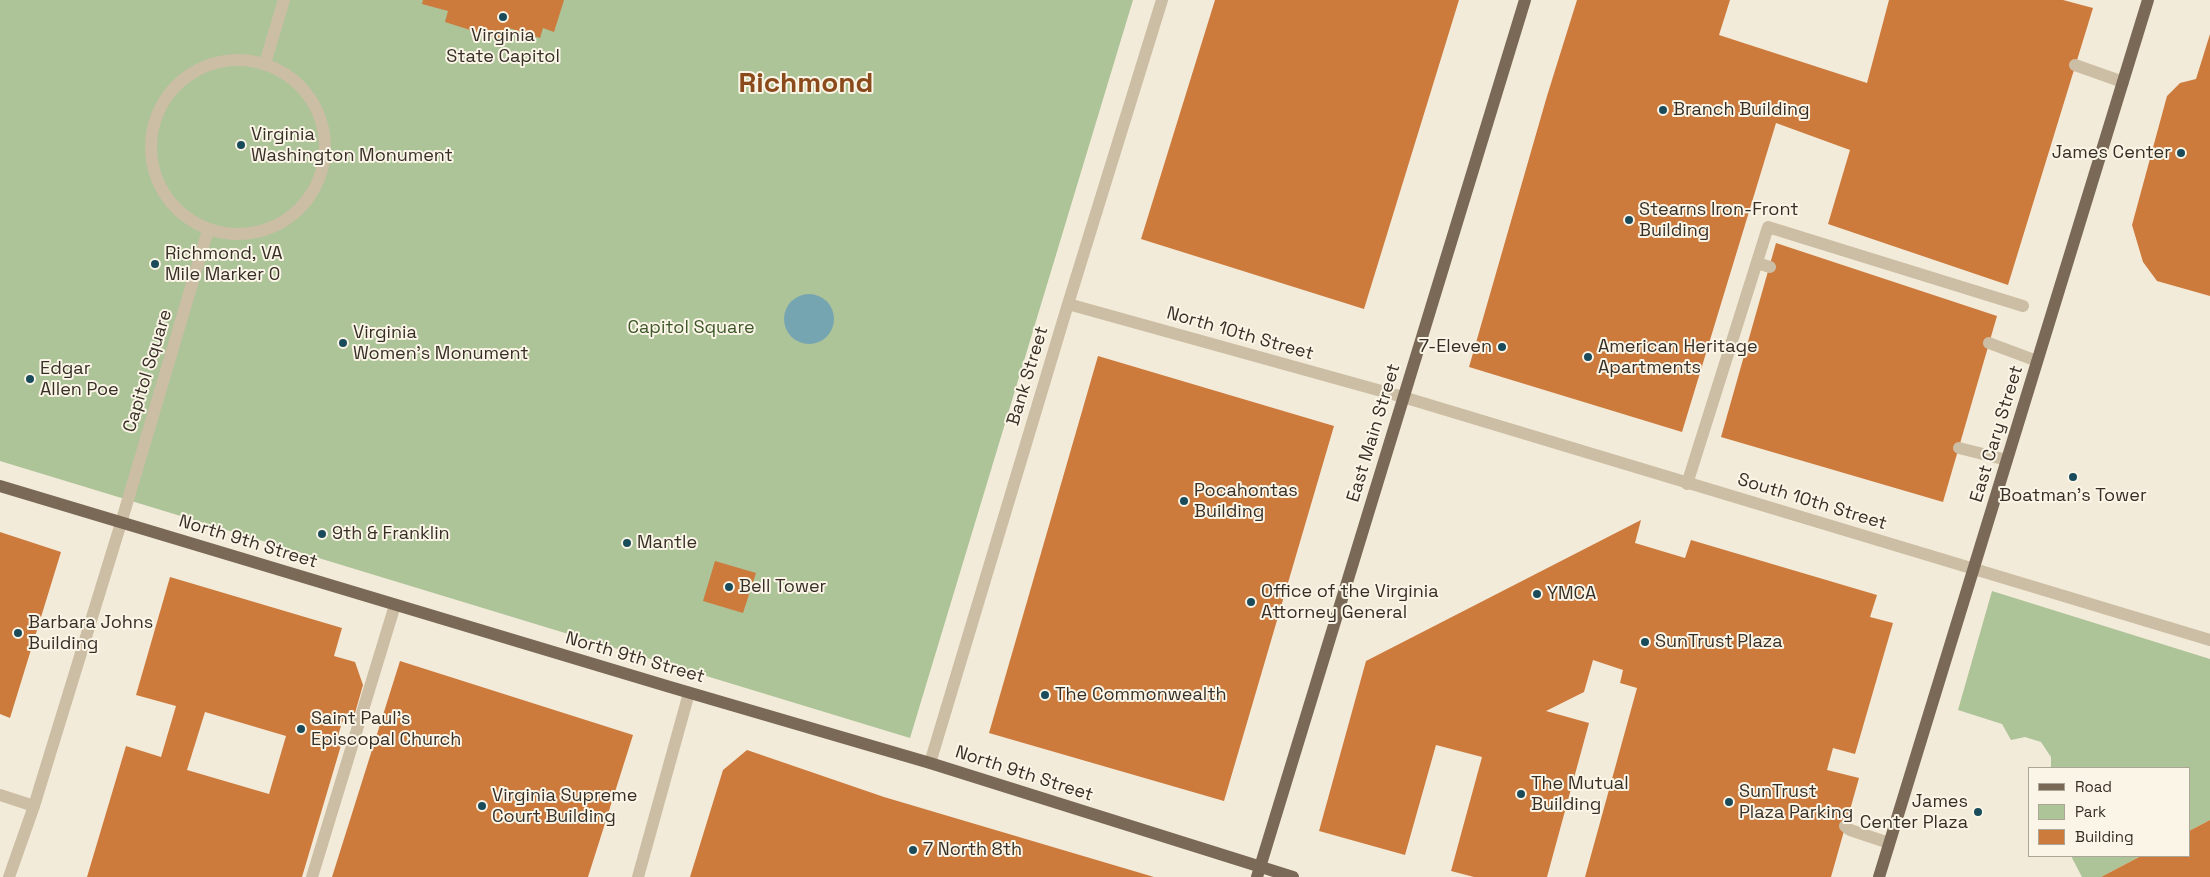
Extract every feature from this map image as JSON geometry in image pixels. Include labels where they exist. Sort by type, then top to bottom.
[{"type":"main road","name":"East Main Street","points":[[1259,872],[1525,0]]},
{"type":"main road","name":"East Cary Street","points":[[1879,877],[2148,0]]},
{"type":"main road","name":"North 9th Street","points":[[0,486],[689,693],[930,763],[1259,872],[1293,877]]},
{"type":"street","points":[[264,63],[284,0]]},
{"type":"street","name":"Bank Street","points":[[930,763],[1162,0]]},
{"type":"street","points":[[240,59],[264,63],[290,76],[309,96],[322,120],[326,148],[322,176],[309,200],[288,220],[280,224],[263,232],[236,235],[208,230],[186,219],[169,201],[157,179],[151,155],[152,130],[157,115],[160,107],[174,87],[193,71],[216,61],[240,59]]},
{"type":"street","points":[[2075,66],[2123,82]]},
{"type":"street","points":[[1687,484],[1768,227],[2023,306]]},
{"type":"street","name":"Capitol Square","points":[[8,877],[34,806],[208,230]]},
{"type":"street","points":[[1757,263],[1770,267]]},
{"type":"street","name":"North 10th Street","points":[[1068,304],[1403,398]]},
{"type":"street","points":[[1989,343],[2037,361]]},
{"type":"street","name":"South 10th Street","points":[[1403,398],[2210,640]]},
{"type":"street","points":[[1959,448],[2007,460]]},
{"type":"street","points":[[312,877],[395,605]]},
{"type":"street","points":[[638,877],[689,693]]},
{"type":"street","points":[[0,795],[34,806]]},
{"type":"street","points":[[1845,826],[1850,830],[1889,844]]},
{"type":"green space","name":"Capitol Square","points":[[0,0],[1133,0],[910,738],[0,461]]},
{"type":"green space","points":[[1992,591],[2210,659],[2210,820],[2190,830],[2190,767],[2051,767],[2051,757],[2041,742],[2025,737],[2011,740],[2002,724],[1958,710]]},
{"type":"green space","points":[[2072,857],[2139,857],[2101,877],[2082,877]]},
{"type":"water","points":[[809,294],[823,298],[830,305],[834,319],[830,333],[823,340],[809,344],[795,340],[788,333],[784,319],[788,305],[795,298]]},
{"type":"building","name":"Virginia State Capitol","points":[[423,0],[564,0],[554,32],[543,28],[540,38],[509,28],[505,41],[445,22],[448,11],[422,4]]},
{"type":"building","points":[[1215,0],[1459,0],[1364,309],[1141,239]]},
{"type":"building","points":[[1577,0],[1730,0],[1719,35],[1867,83],[1889,0],[2063,0],[2093,8],[2008,285],[1828,224],[1850,150],[1776,123],[1682,432],[1469,367],[1547,96]]},
{"type":"building","name":"James Center","points":[[2210,34],[2210,296],[2157,281],[2143,262],[2132,225],[2167,96],[2180,83],[2196,79]]},
{"type":"building","points":[[1776,243],[1997,316],[1943,502],[1721,437]]},
{"type":"building","points":[[1098,356],[1334,426],[1224,801],[989,733]]},
{"type":"building","points":[[1641,520],[1635,543],[1685,558],[1691,540],[1877,595],[1870,617],[1893,623],[1855,754],[1833,748],[1827,770],[1859,778],[1831,877],[1585,877],[1637,688],[1620,683],[1623,670],[1593,660],[1584,692],[1546,711],[1589,723],[1547,877],[1474,877],[1451,871],[1482,757],[1436,745],[1405,855],[1319,831],[1366,661]]},
{"type":"building","name":"Barbara Johns Building","points":[[0,532],[61,552],[10,718],[0,714]]},
{"type":"building","name":"Bell Tower","points":[[715,561],[756,573],[743,613],[703,601]]},
{"type":"building","name":"Saint Paul's Episcopal Church","points":[[170,577],[342,628],[334,656],[355,662],[363,685],[355,713],[342,722],[337,740],[342,742],[302,877],[87,877],[126,746],[161,757],[176,706],[136,695]],"holes":[[[205,712],[286,736],[269,794],[187,770]]]},
{"type":"building","name":"Virginia Supreme Court Building","points":[[400,661],[633,735],[588,877],[332,877]]},
{"type":"building","points":[[747,750],[884,797],[1154,877],[690,877],[723,770]]},
{"type":"building","points":[[2210,820],[2210,877],[2101,877],[2139,857],[2190,857],[2190,830]]},
{"type":"place","name":"Virginia State Capitol","points":[[503,17]]},
{"type":"place","name":"Branch Building","points":[[1663,110]]},
{"type":"place","name":"Virginia Washington Monument","points":[[241,145]]},
{"type":"place","name":"James Center","points":[[2181,153]]},
{"type":"place","name":"Stearns Iron-Front Building","points":[[1629,220]]},
{"type":"place","name":"Richmond, VA Mile Marker 0","points":[[155,264]]},
{"type":"place","name":"Virginia Women's Monument","points":[[343,343]]},
{"type":"place","name":"7-Eleven","points":[[1502,347]]},
{"type":"place","name":"American Heritage Apartments","points":[[1588,357]]},
{"type":"place","name":"Edgar Allen Poe","points":[[30,379]]},
{"type":"place","name":"Boatman's Tower","points":[[2073,477]]},
{"type":"place","name":"Pocahontas Building","points":[[1184,501]]},
{"type":"place","name":"9th & Franklin","points":[[322,534]]},
{"type":"place","name":"Mantle","points":[[627,543]]},
{"type":"place","name":"Bell Tower","points":[[729,587]]},
{"type":"place","name":"YMCA","points":[[1537,594]]},
{"type":"place","name":"Office of the Virginia Attorney General","points":[[1251,602]]},
{"type":"place","name":"Barbara Johns Building","points":[[18,633]]},
{"type":"place","name":"SunTrust Plaza","points":[[1645,642]]},
{"type":"place","name":"The Commonwealth","points":[[1045,695]]},
{"type":"place","name":"Saint Paul's Episcopal Church","points":[[301,729]]},
{"type":"place","name":"The Mutual Building","points":[[1521,794]]},
{"type":"place","name":"SunTrust Plaza Parking","points":[[1729,802]]},
{"type":"place","name":"Virginia Supreme Court Building","points":[[482,806]]},
{"type":"place","name":"James Center Plaza","points":[[1978,812]]},
{"type":"place","name":"7 North 8th","points":[[913,850]]},
{"type":"district","name":"Richmond","points":[[806,84]]}]
